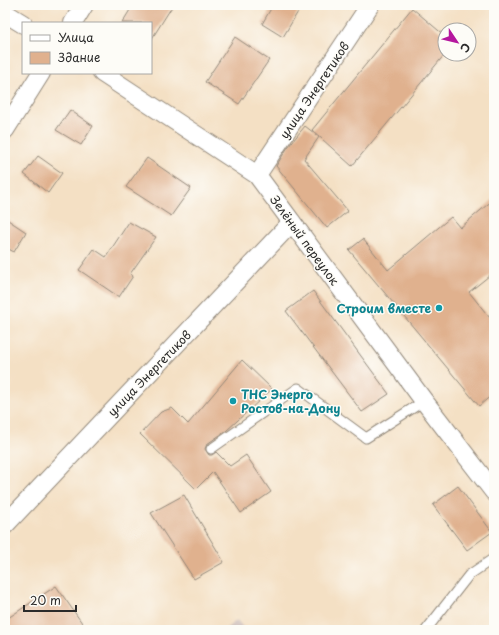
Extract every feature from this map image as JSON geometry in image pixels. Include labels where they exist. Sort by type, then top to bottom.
[{"type":"street","points":[[74,22],[84,5]]},
{"type":"street","name":"улица Энергетиков","points":[[257,175],[370,5]]},
{"type":"street","points":[[5,13],[22,23]]},
{"type":"street","points":[[5,130],[40,74]]},
{"type":"street","name":"Зелёный переулок","points":[[104,74],[257,175],[424,401],[494,492]]},
{"type":"street","name":"улица Энергетиков","points":[[5,525],[292,222]]},
{"type":"lane","points":[[210,449],[298,388],[366,438],[424,401]]},
{"type":"lane","points":[[426,630],[469,575],[494,558]]},
{"type":"shaded area","points":[[237,620],[245,630],[224,630]]},
{"type":"building","points":[[133,5],[173,5],[152,38],[152,22],[123,22]]},
{"type":"building","points":[[273,5],[302,5],[283,37],[262,24]]},
{"type":"building","points":[[412,8],[437,29],[437,62],[438,62],[352,166],[312,130]]},
{"type":"building","points":[[235,37],[269,60],[239,104],[205,82]]},
{"type":"building","points":[[70,110],[93,126],[81,145],[56,130]]},
{"type":"building","points":[[305,126],[319,137],[304,159],[348,211],[327,228],[276,166],[288,147]]},
{"type":"building","points":[[38,156],[62,173],[48,193],[24,174]]},
{"type":"building","points":[[147,158],[191,188],[171,216],[126,187]]},
{"type":"building","name":"Строим вместе","points":[[494,199],[494,272],[469,292],[494,323],[494,393],[479,406],[349,250],[363,239],[388,270],[451,217],[460,228]]},
{"type":"building","points":[[5,218],[26,232],[14,252],[5,247]]},
{"type":"building","points":[[129,222],[156,237],[130,274],[133,276],[119,297],[79,270],[94,249],[106,257]]},
{"type":"building","points":[[313,291],[389,394],[362,412],[286,311]]},
{"type":"building","points":[[242,360],[272,389],[226,431],[207,444],[205,449],[209,455],[216,452],[230,466],[246,455],[271,492],[241,513],[213,472],[196,489],[140,434],[161,412],[172,408],[188,424]]},
{"type":"building","points":[[458,486],[492,532],[467,550],[433,505]]},
{"type":"building","points":[[184,495],[224,562],[194,579],[151,513]]},
{"type":"building","points":[[56,586],[87,630],[5,630],[5,620]]},
{"type":"place","name":"Строим вместе","points":[[439,308]]},
{"type":"place","name":"ТНС Энерго Ростов-на-Дону","points":[[233,401]]}]
